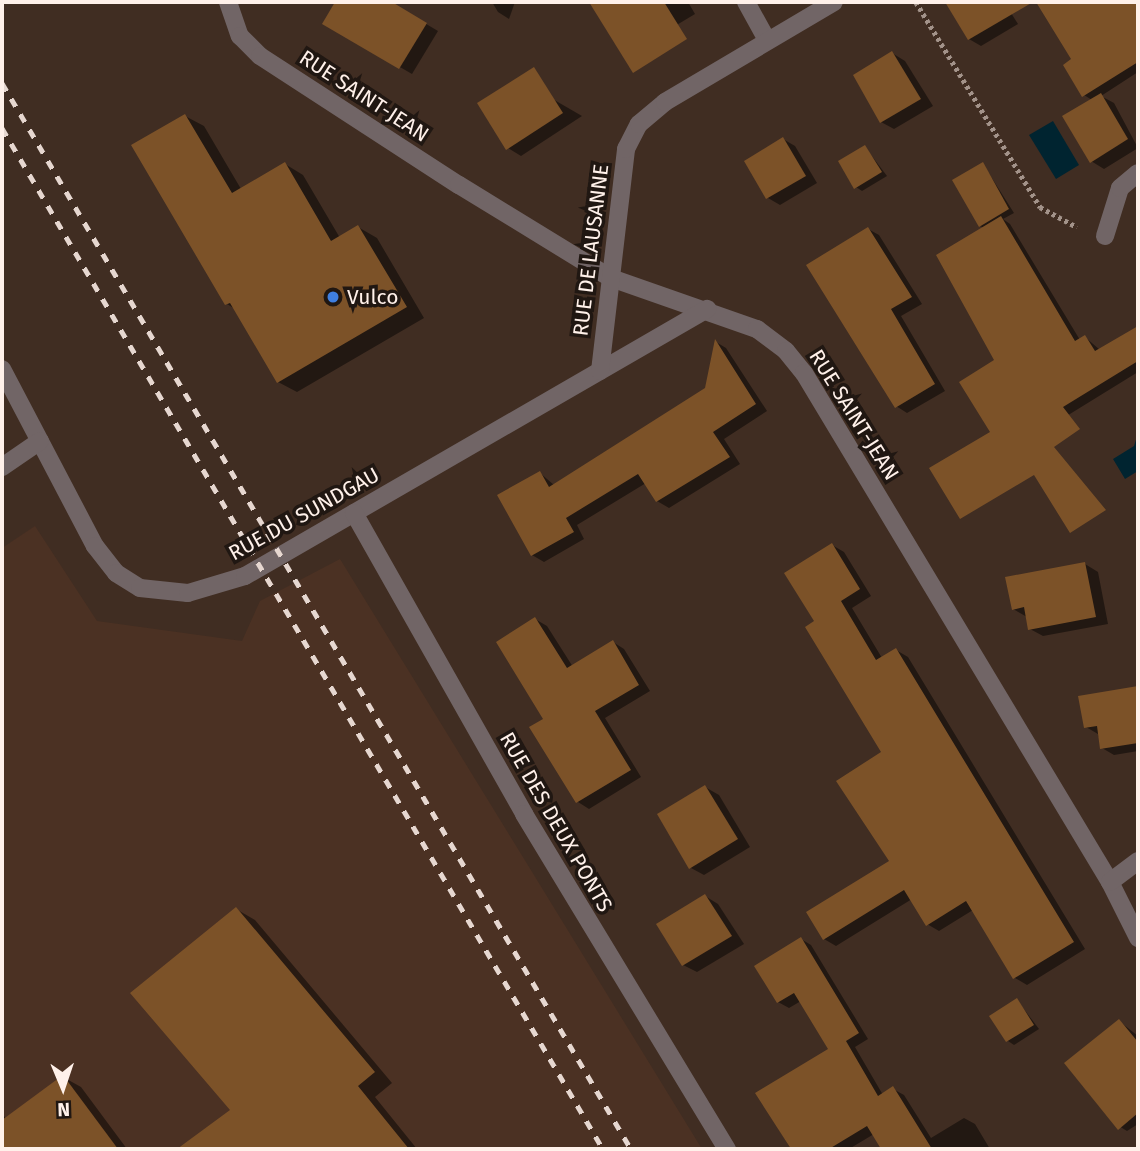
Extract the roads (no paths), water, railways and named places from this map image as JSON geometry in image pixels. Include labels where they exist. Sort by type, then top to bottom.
[{"type":"street","name":"RUE SAINT-JEAN","points":[[228,2],[240,36],[260,56],[611,278],[757,328],[804,373],[1110,882],[1138,938]]},
{"type":"street","points":[[746,2],[767,40]]},
{"type":"street","name":"RUE DE LAUSANNE","points":[[600,371],[626,149],[639,124],[666,102],[834,2]]},
{"type":"street","points":[[1105,236],[1120,188],[1138,173]]},
{"type":"street","name":"RUE DU SUNDGAU","points":[[2,369],[95,546],[116,573],[141,588],[188,593],[245,576],[707,309]]},
{"type":"street","points":[[2,467],[40,441]]},
{"type":"street","name":"RUE DES DEUX PONTS","points":[[354,513],[524,814],[727,1149]]},
{"type":"street","points":[[1110,882],[1138,861]]},
{"type":"water","points":[[1053,121],[1079,165],[1056,179],[1029,135]]},
{"type":"water","points":[[1138,433],[1138,471],[1125,479],[1113,459],[1134,446]]},
{"type":"railway","points":[[2,83],[631,1149]]},
{"type":"railway","points":[[2,128],[603,1149]]},
{"type":"place","name":"Vulco","points":[[333,297]]}]
